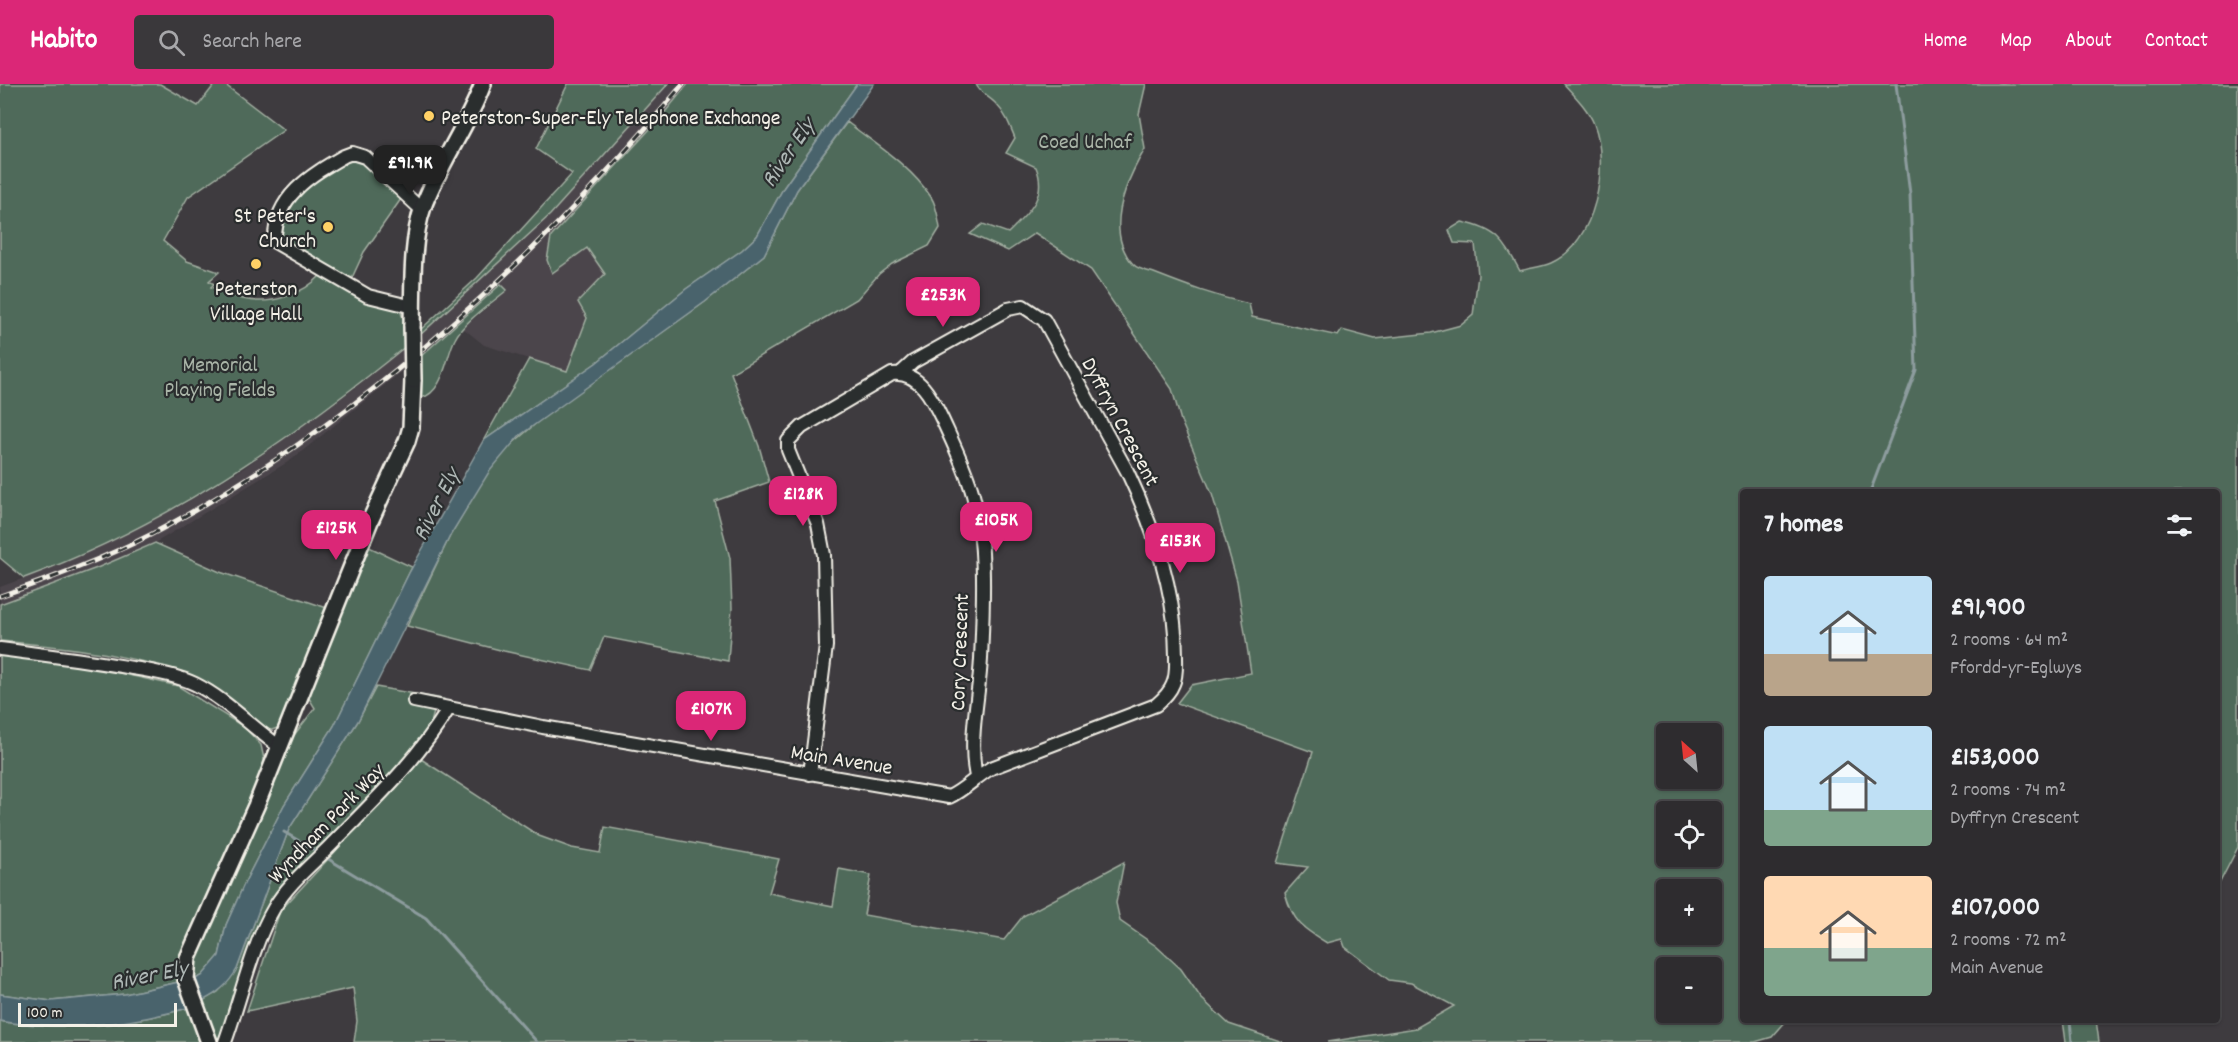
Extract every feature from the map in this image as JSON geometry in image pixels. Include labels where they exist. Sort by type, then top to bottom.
[{"type":"street","points":[[209,1042],[186,980],[188,958],[280,747],[370,521],[407,441],[411,428],[413,380],[412,307],[416,246],[422,210],[439,170],[475,107],[483,84]]},
{"type":"street","points":[[412,307],[368,296],[275,242],[274,234],[287,202],[299,184],[352,153],[365,157],[422,210]]},
{"type":"street","name":"Dyffryn Crescent","points":[[901,373],[913,362],[1008,309],[1023,306],[1044,320],[1138,494],[1164,566],[1176,633],[1176,676],[1173,686],[1156,705],[991,768],[976,777]]},
{"type":"street","points":[[810,774],[826,646],[824,555],[818,524],[788,450],[788,441],[802,427],[892,374],[901,373]]},
{"type":"street","name":"Cory Crescent","points":[[901,373],[911,377],[924,388],[933,401],[959,457],[973,494],[978,516],[982,593],[981,659],[972,760],[976,777]]},
{"type":"street","points":[[0,649],[85,659],[154,672],[194,684],[229,705],[260,734],[280,747]]},
{"type":"street","name":"Main Avenue","points":[[414,701],[543,727],[949,797],[960,792],[976,777]]},
{"type":"street","name":"Wyndham Park Way","points":[[225,1042],[260,938],[274,908],[298,878],[401,773],[424,746],[449,708]]},
{"type":"shaded area","points":[[668,84],[688,84],[661,117],[552,273],[587,247],[605,274],[578,302],[587,318],[567,371],[484,345],[463,328],[507,291],[501,284],[420,357],[419,336],[550,215]]},
{"type":"shaded area","points":[[406,346],[406,368],[291,460],[155,543],[97,568],[0,604],[0,587],[57,566],[124,535],[184,504],[244,468],[354,389]]},
{"type":"green space","name":"Memorial Playing Fields","points":[[0,84],[160,84],[198,106],[215,84],[224,84],[284,130],[188,197],[163,241],[187,261],[219,272],[209,281],[214,284],[211,287],[243,299],[264,301],[286,297],[306,287],[322,274],[400,310],[404,321],[406,346],[317,415],[224,478],[127,533],[24,578],[0,558]]},
{"type":"green space","points":[[568,84],[668,84],[550,215],[419,336],[419,331],[477,278],[572,174],[536,149]]},
{"type":"green space","points":[[688,84],[857,84],[784,187],[757,236],[742,250],[686,289],[596,363],[483,441],[529,359],[567,371],[587,318],[578,302],[605,274],[587,248],[552,273],[547,260],[551,237],[661,117]]},
{"type":"green space","name":"Coed Uchaf","points":[[976,84],[1146,84],[1139,114],[1145,149],[1125,191],[1119,222],[1124,251],[1133,264],[1142,270],[1224,298],[1249,304],[1252,317],[1338,336],[1342,330],[1375,339],[1431,333],[1461,325],[1473,315],[1478,275],[1475,244],[1454,243],[1449,230],[1462,222],[1484,229],[1498,238],[1509,251],[1520,271],[1551,263],[1566,253],[1579,239],[1589,221],[1595,201],[1599,181],[1599,141],[1588,113],[1564,84],[2238,84],[2238,847],[2220,882],[2220,489],[1740,489],[1740,1023],[1784,1023],[1772,1037],[1755,1042],[1328,1042],[1416,1028],[1454,1006],[1411,983],[1389,980],[1345,947],[1342,939],[1327,943],[1311,933],[1291,911],[1285,893],[1308,867],[1277,863],[1313,752],[1177,703],[1191,685],[1251,673],[1237,581],[1212,494],[1181,421],[1172,389],[1091,270],[1035,233],[1008,251],[970,234],[983,224],[1008,233],[1034,204],[1040,187],[1036,167],[1006,153],[1015,138],[1005,116]]},
{"type":"green space","points":[[847,122],[892,156],[923,186],[935,204],[940,228],[929,246],[892,264],[879,274],[857,299],[731,373],[759,446],[769,482],[715,501],[730,558],[732,608],[728,661],[604,637],[590,670],[407,626],[451,534],[488,472],[506,449],[540,420],[705,302],[764,255],[797,190]]},
{"type":"green space","points":[[355,158],[362,160],[401,199],[364,252],[351,280],[282,240],[282,234],[289,211],[299,195],[324,175]]},
{"type":"green space","points":[[501,284],[507,290],[471,319],[459,333],[435,389],[429,395],[421,398],[418,393],[420,357]]},
{"type":"green space","points":[[155,543],[220,572],[330,609],[280,727],[272,730],[265,729],[239,706],[199,681],[145,662],[85,650],[0,641],[0,604],[97,568]]},
{"type":"green space","points":[[367,546],[412,567],[334,726],[284,805],[245,882],[226,925],[219,956],[202,976],[195,979],[193,967],[206,929],[288,743],[315,708],[307,695]]},
{"type":"green space","points":[[0,653],[97,668],[178,686],[244,727],[261,745],[265,764],[181,956],[179,982],[125,994],[51,1001],[0,994]]},
{"type":"green space","points":[[376,687],[443,699],[436,704],[430,727],[413,752],[289,883],[221,1042],[214,1042],[202,1001],[218,992],[237,969],[289,829],[358,721]]},
{"type":"green space","points":[[421,759],[539,836],[572,848],[600,853],[605,827],[779,859],[769,893],[833,906],[839,869],[871,875],[864,915],[1004,940],[1023,916],[1124,862],[1116,903],[1120,921],[1156,946],[1181,969],[1201,998],[1229,1024],[1283,1042],[354,1042],[357,1021],[353,988],[247,1011],[280,911]]},
{"type":"green space","points":[[188,1008],[202,1042],[0,1042],[0,1021],[57,1026],[95,1025],[132,1021]]},
{"type":"green space","points":[[2063,1023],[2096,1023],[2099,1042],[2066,1042]]},
{"type":"water","points":[[857,84],[874,84],[797,190],[764,255],[705,302],[519,436],[489,472],[451,534],[358,721],[289,829],[237,969],[222,988],[202,1001],[195,979],[202,976],[219,956],[226,925],[284,805],[334,726],[409,573],[483,441],[596,363],[686,289],[742,250],[757,236],[784,187]]},
{"type":"water","points":[[179,982],[188,1008],[150,1017],[76,1026],[0,1021],[0,994],[51,1001],[125,994]]},
{"type":"waterway","points":[[1871,489],[1916,370],[1910,194],[1896,84]]},
{"type":"waterway","points":[[284,832],[316,851]]},
{"type":"waterway","points":[[325,857],[426,918],[537,1042]]},
{"type":"waterway","points":[[2070,1023],[2072,1042]]},
{"type":"railway","points":[[0,596],[85,565],[147,537],[240,483],[311,436],[379,384],[509,271],[570,211],[683,84]]},
{"type":"place","name":"Peterston-Super-Ely Telephone Exchange","points":[[429,116]]},
{"type":"place","name":"St Peter's Church","points":[[328,227]]},
{"type":"place","name":"Peterston Village Hall","points":[[256,264]]},
{"type":"water label","name":"River Ely","points":[[787,152]]},
{"type":"water label","name":"River Ely","points":[[435,504]]},
{"type":"water label","name":"River Ely","points":[[149,974]]}]
